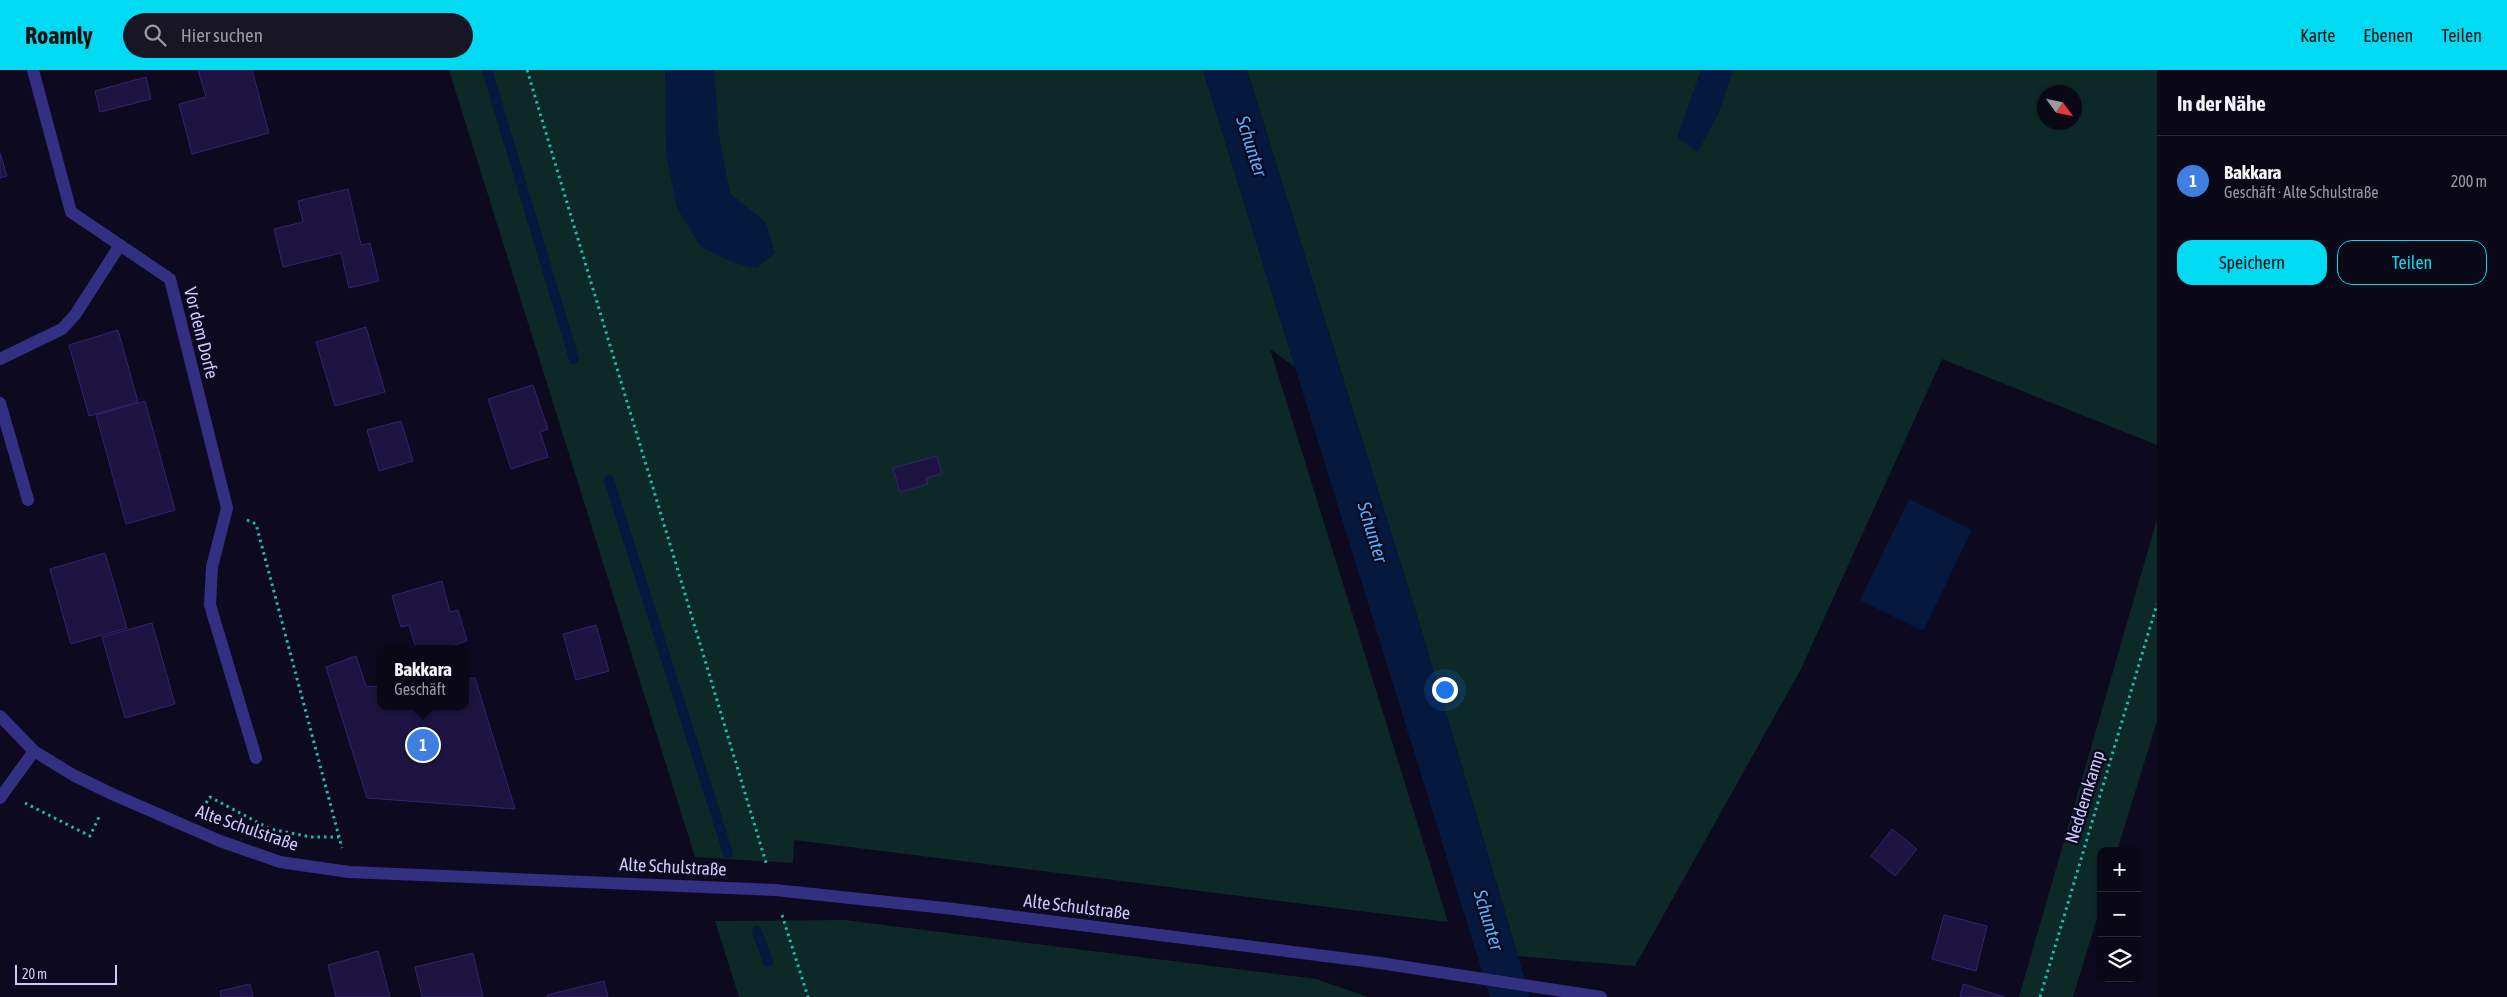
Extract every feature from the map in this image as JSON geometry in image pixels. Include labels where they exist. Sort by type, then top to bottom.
[{"type":"street","name":"Vor dem Dorfe","points":[[33,70],[71,212],[170,279],[227,508],[212,567],[210,605],[256,758]]},
{"type":"street","points":[[0,359],[62,329],[75,315],[120,245]]},
{"type":"street","points":[[0,403],[28,500]]},
{"type":"street","name":"Alte Schulstraße","points":[[0,716],[34,751],[73,776],[220,841],[280,862],[349,872],[774,890],[954,909],[1380,963],[1601,997]]},
{"type":"street","points":[[3,794],[34,751]]},
{"type":"path","points":[[527,70],[808,997]]},
{"type":"path","points":[[227,508],[256,524],[349,872]]},
{"type":"path","name":"Neddernkamp","points":[[2040,997],[2157,604]]},
{"type":"path","points":[[3,794],[90,836],[99,817]]},
{"type":"path","points":[[206,803],[210,797],[270,829],[311,837],[339,837]]},
{"type":"green space","points":[[449,70],[1203,70],[1295,367],[1270,349],[1448,922],[794,840],[793,863],[695,857]]},
{"type":"green space","points":[[1247,70],[2157,70],[2157,445],[1942,359],[1801,669],[1635,966],[1518,956],[1422,632]]},
{"type":"green space","points":[[2157,519],[2157,721],[2118,847],[2097,847],[2097,918],[2073,997],[2019,997]]},
{"type":"green space","points":[[844,920],[1316,979],[1368,997],[739,997],[715,921]]},
{"type":"water","points":[[665,70],[714,70],[719,135],[730,193],[766,223],[775,253],[757,268],[734,263],[701,247],[677,208],[666,154]]},
{"type":"water","name":"Schunter","points":[[1203,70],[1247,70],[1422,632],[1530,997],[1490,997]]},
{"type":"water","points":[[1701,70],[1733,70],[1720,110],[1698,152],[1677,138]]},
{"type":"water","points":[[1909,499],[1972,530],[1923,631],[1860,600]]},
{"type":"building","points":[[198,70],[252,70],[269,133],[192,154],[179,104],[206,97]]},
{"type":"building","points":[[146,77],[151,99],[100,112],[95,91]]},
{"type":"building","points":[[0,153],[7,176],[0,178]]},
{"type":"building","points":[[348,189],[361,245],[370,243],[379,281],[349,288],[341,253],[283,267],[274,229],[303,222],[298,201]]},
{"type":"building","points":[[366,327],[385,392],[335,406],[316,342]]},
{"type":"building","points":[[118,330],[138,402],[89,416],[69,345]]},
{"type":"building","points":[[533,385],[548,429],[540,432],[548,457],[511,469],[488,399]]},
{"type":"building","points":[[145,401],[175,510],[126,524],[96,415]]},
{"type":"building","points":[[401,421],[413,461],[379,471],[367,430]]},
{"type":"building","points":[[937,456],[942,474],[926,478],[928,484],[900,492],[893,468]]},
{"type":"building","points":[[105,553],[127,628],[71,644],[50,569]]},
{"type":"building","points":[[442,581],[450,612],[458,610],[467,641],[454,645],[415,645],[409,625],[401,627],[392,596]]},
{"type":"building","points":[[152,623],[175,704],[125,718],[102,637]]},
{"type":"building","points":[[596,625],[609,671],[576,680],[563,634]]},
{"type":"building","points":[[356,656],[366,686],[377,687],[377,710],[469,710],[469,678],[475,678],[515,809],[367,798],[326,667]]},
{"type":"building","points":[[1892,829],[1917,849],[1895,876],[1871,856]]},
{"type":"building","points":[[1944,915],[1987,926],[1976,971],[1932,959]]},
{"type":"building","points":[[378,951],[390,997],[336,997],[328,965]]},
{"type":"building","points":[[473,953],[483,997],[422,997],[415,967]]},
{"type":"building","points":[[604,981],[608,997],[548,997],[547,995]]},
{"type":"building","points":[[250,984],[253,997],[221,997],[220,991]]},
{"type":"building","points":[[1963,984],[2004,997],[1960,997]]},
{"type":"waterway","points":[[487,70],[574,359]]},
{"type":"waterway","points":[[609,480],[728,853]]},
{"type":"waterway","points":[[757,931],[768,962]]},
{"type":"place","name":"Bakkara","points":[[423,745]]}]
